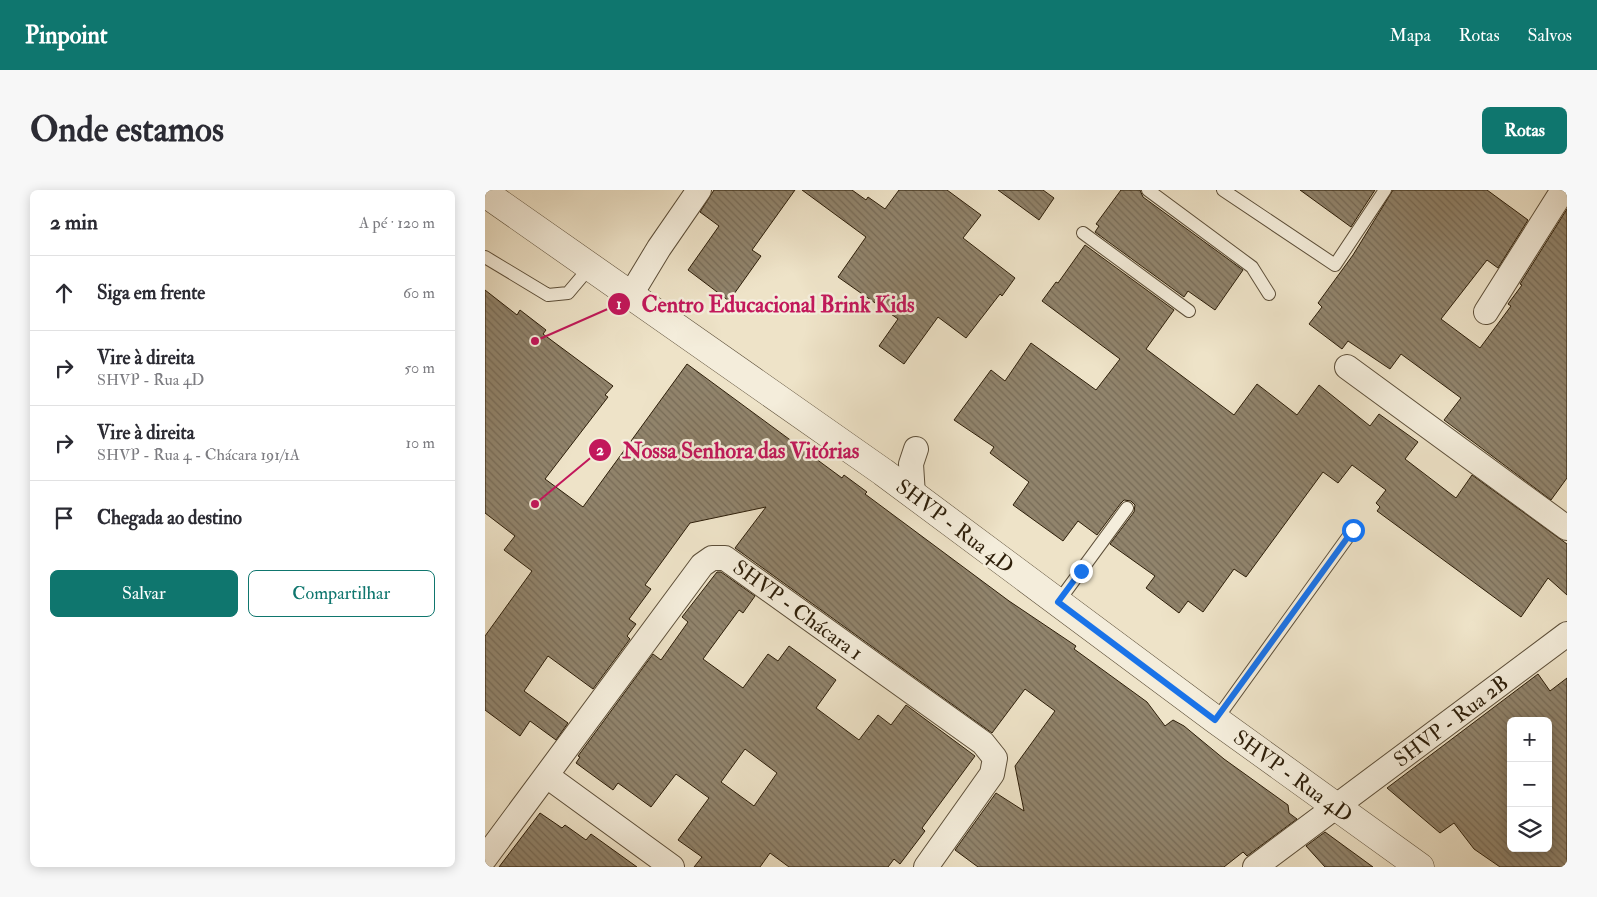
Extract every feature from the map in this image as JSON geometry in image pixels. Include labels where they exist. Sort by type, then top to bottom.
[{"type":"street","points":[[630,296],[659,248],[699,190]]},
{"type":"street","points":[[1486,312],[1563,190]]},
{"type":"street","name":"SHVP - Rua 4D","points":[[485,193],[883,472],[1215,720],[1420,867]]},
{"type":"street","points":[[1347,367],[1567,528]]},
{"type":"street","points":[[883,472],[905,461],[916,449],[911,464],[913,495]]},
{"type":"street","name":"SHVP - Chácara 1","points":[[485,858],[702,565],[712,558],[725,558],[983,743],[995,758],[992,774],[926,867]]},
{"type":"street","name":"SHVP - Rua 2B","points":[[1336,808],[1567,634]]},
{"type":"street","points":[[547,776],[672,867]]},
{"type":"street","points":[[1255,867],[1336,808]]},
{"type":"lane","points":[[1148,190],[1252,268],[1269,294]]},
{"type":"lane","points":[[1223,190],[1335,265],[1385,190]]},
{"type":"lane","points":[[1083,233],[1189,311]]},
{"type":"lane","points":[[485,257],[549,295],[569,293],[590,267]]},
{"type":"lane","points":[[1058,602],[1127,508]]},
{"type":"lane","points":[[1215,720],[1353,530]]},
{"type":"building","points":[[714,190],[795,190],[752,250],[761,256],[729,301],[688,270],[719,226],[700,212]]},
{"type":"building","points":[[802,190],[852,190],[866,200],[868,197],[885,209],[899,190],[947,190],[981,215],[963,238],[1015,278],[966,338],[938,317],[904,364],[879,346],[898,319],[838,277],[866,237]]},
{"type":"building","points":[[998,190],[1043,190],[1054,198],[1039,220]]},
{"type":"building","points":[[1121,190],[1140,190],[1143,197],[1243,270],[1215,310],[1188,291],[1184,297],[1095,232],[1099,226],[1096,224]]},
{"type":"building","points":[[1300,190],[1375,190],[1351,227]]},
{"type":"building","points":[[1393,190],[1487,190],[1528,220],[1498,268],[1487,260],[1441,319],[1480,348],[1511,306],[1508,304],[1522,285],[1520,284],[1567,209],[1567,478],[1551,500],[1444,420],[1461,398],[1401,354],[1390,369],[1348,341],[1342,349],[1309,324],[1322,307],[1318,303],[1353,255]]},
{"type":"building","points":[[1085,245],[1174,310],[1146,349],[1234,415],[1257,384],[1297,415],[1319,385],[1370,426],[1379,414],[1418,442],[1405,459],[1456,498],[1472,475],[1567,544],[1567,595],[1548,578],[1521,617],[1377,511],[1380,507],[1376,503],[1386,490],[1352,465],[1338,483],[1323,472],[1246,577],[1234,569],[1203,612],[1188,601],[1179,613],[1146,588],[1155,576],[1110,544],[1134,512],[1135,505],[1131,501],[1124,500],[1121,503],[1097,535],[1078,521],[1063,541],[1013,505],[1029,482],[990,453],[994,447],[954,420],[991,370],[1005,381],[1031,343],[1096,390],[1120,359],[1042,301],[1056,282],[1058,283]]},
{"type":"building","points":[[485,290],[517,315],[520,310],[546,330],[543,334],[613,386],[605,395],[608,397],[545,479],[583,507],[687,364],[842,478],[844,475],[867,492],[865,494],[1009,601],[1076,646],[1074,649],[1147,702],[1165,726],[1173,720],[1184,726],[1224,759],[1288,805],[1289,813],[1297,819],[1247,856],[1243,852],[1224,867],[978,867],[955,850],[996,793],[1024,811],[1015,766],[1055,711],[1025,689],[992,733],[735,548],[766,507],[690,523],[645,585],[651,589],[629,619],[636,624],[627,636],[630,639],[593,689],[548,656],[524,691],[568,723],[556,740],[530,721],[520,736],[485,710],[485,636],[532,571],[504,550],[515,536],[485,513]]},
{"type":"building","points":[[717,572],[721,572],[755,596],[743,613],[739,610],[703,659],[743,688],[768,654],[778,661],[789,646],[836,680],[816,708],[859,740],[878,715],[891,725],[906,705],[975,756],[922,828],[925,831],[900,864],[894,859],[888,867],[789,867],[770,853],[760,867],[694,867],[702,857],[678,840],[709,798],[676,774],[651,807],[618,783],[613,790],[576,763],[580,757],[578,756],[653,654],[661,660],[688,622],[682,617]],"holes":[[[745,749],[777,773],[754,806],[721,782]]]},
{"type":"building","points":[[1538,674],[1550,691],[1567,678],[1567,867],[1500,867],[1474,849],[1454,823],[1440,833],[1387,788]]},
{"type":"building","points":[[540,813],[562,828],[565,825],[586,840],[591,834],[637,867],[499,867]]},
{"type":"building","points":[[1325,832],[1373,867],[1325,867],[1306,846]]},
{"type":"place","name":"Centro Educacional Brink Kids","points":[[535,341]]},
{"type":"place","name":"Nossa Senhora das Vitórias","points":[[535,504]]},
{"type":"route","points":[[1081,571],[1058,602],[1215,720],[1353,530]]}]
